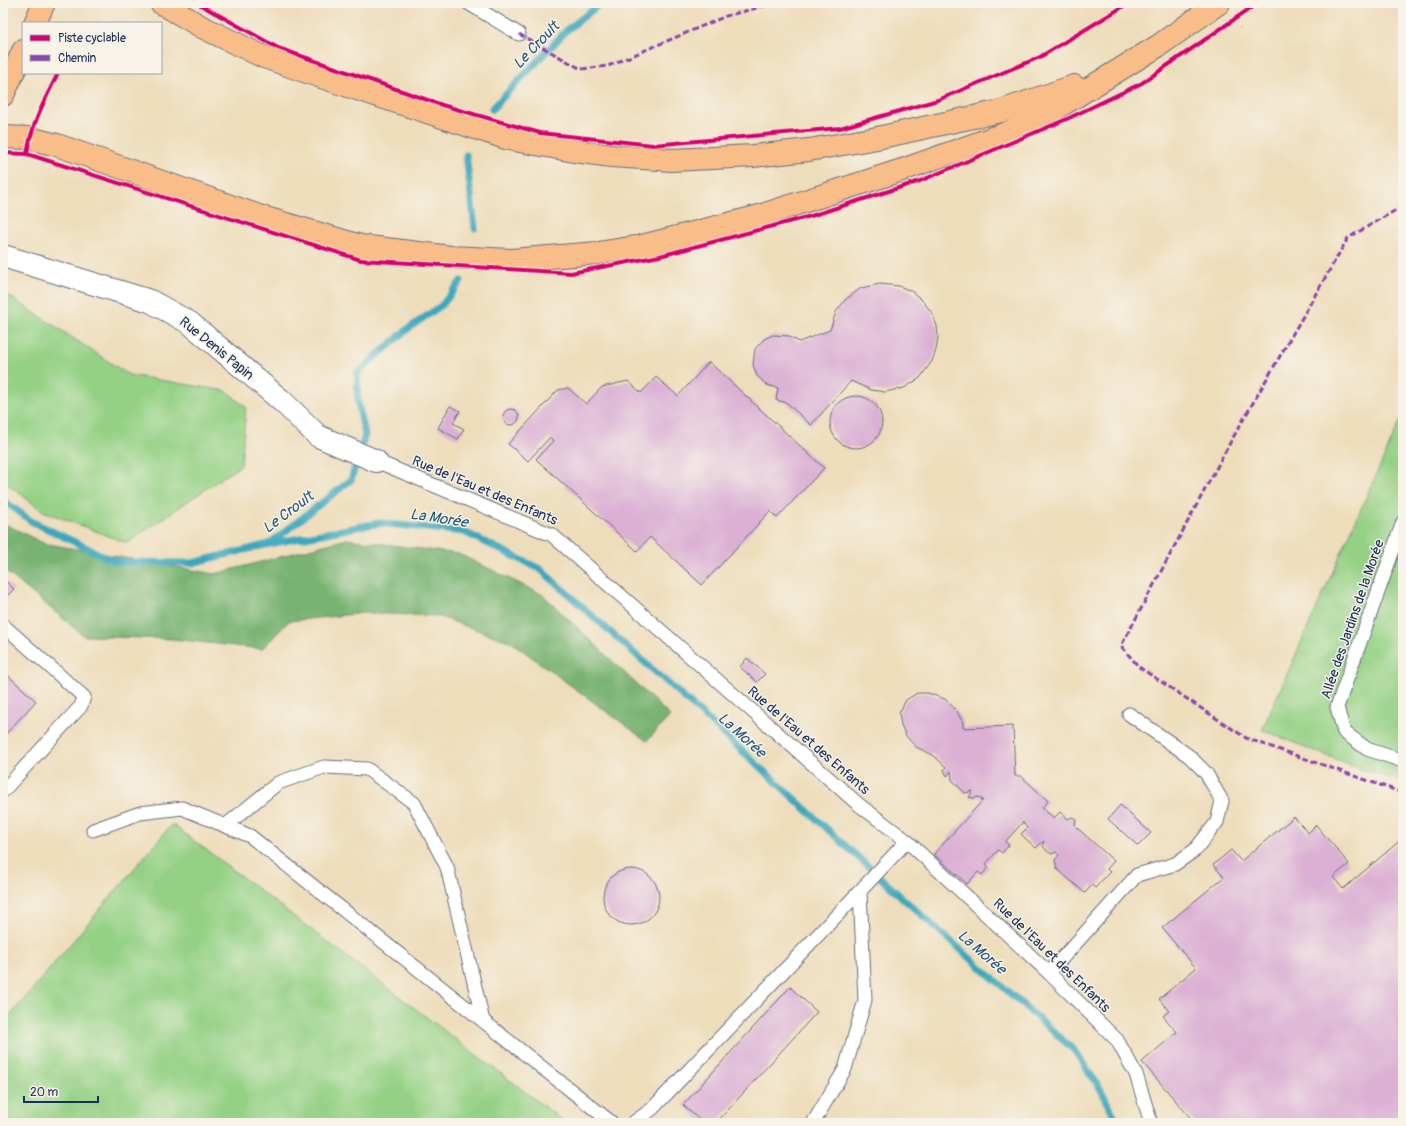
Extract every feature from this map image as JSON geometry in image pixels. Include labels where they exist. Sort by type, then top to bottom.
[{"type":"main road","points":[[36,22],[44,3]]},
{"type":"main road","points":[[160,3],[202,27],[264,57],[509,139],[574,151],[657,159],[672,160],[753,156],[810,150],[877,138],[1001,110],[1050,95],[1118,70]]},
{"type":"main road","points":[[3,137],[29,138],[57,145],[259,216],[361,246],[452,257],[511,260],[606,252],[683,236],[756,217],[902,170],[1009,132],[1057,108],[1158,46],[1219,3]]},
{"type":"main road","points":[[3,95],[22,53]]},
{"type":"street","name":"Rue Denis Papin","points":[[3,256],[150,301],[190,323],[283,402],[318,436],[376,461]]},
{"type":"lane","points":[[468,3],[519,34]]},
{"type":"lane","name":"Rue de l'Eau et des Enfants","points":[[376,461],[552,535],[858,804],[907,841],[1049,973],[1117,1040],[1136,1074],[1151,1123]]},
{"type":"lane","name":"Allée des Jardins de la Morée","points":[[1403,522],[1337,707],[1344,732],[1367,749],[1403,761]]},
{"type":"lane","points":[[3,625],[84,696],[81,706],[3,791]]},
{"type":"lane","points":[[1049,973],[1137,874],[1175,864],[1195,850],[1217,822],[1222,801],[1206,773],[1189,756],[1129,714]]},
{"type":"lane","points":[[225,826],[278,783],[324,767],[367,769],[414,803],[447,867],[483,1021]]},
{"type":"lane","points":[[93,830],[140,813],[182,808],[250,836],[612,1123]]},
{"type":"lane","points":[[633,1123],[652,1110],[907,841]]},
{"type":"lane","points":[[813,1123],[845,1069],[865,1000],[860,891]]},
{"type":"green space","points":[[3,292],[129,375],[226,391],[246,407],[241,465],[127,543],[43,511],[3,481]]},
{"type":"green space","points":[[1403,415],[1403,782],[1358,768],[1262,730]]},
{"type":"green space","points":[[3,523],[43,543],[215,574],[347,539],[459,554],[543,595],[670,716],[647,741],[511,642],[437,616],[365,613],[289,621],[262,649],[172,639],[84,636],[3,569]]},
{"type":"green space","points":[[172,824],[566,1123],[3,1123],[3,1024]]},
{"type":"building","points":[[880,284],[899,286],[911,291],[922,300],[932,313],[937,326],[938,337],[936,350],[932,361],[920,378],[904,388],[885,392],[871,390],[851,381],[811,425],[787,403],[776,400],[778,388],[767,385],[757,376],[753,365],[755,349],[764,339],[773,335],[789,336],[799,342],[830,330],[836,312],[845,300],[861,288]]},
{"type":"building","points":[[709,362],[824,468],[777,518],[770,511],[702,585],[650,537],[637,551],[536,459],[553,441],[550,437],[528,461],[508,444],[558,390],[568,388],[586,404],[602,387],[628,381],[641,393],[656,377],[678,396]]},
{"type":"building","points":[[856,396],[866,398],[874,404],[880,412],[882,422],[880,432],[874,440],[866,446],[856,448],[846,446],[838,440],[832,432],[830,422],[832,412],[838,404],[846,398]]},
{"type":"building","points":[[450,406],[460,411],[453,423],[464,429],[458,439],[438,428]]},
{"type":"building","points":[[511,409],[518,414],[519,417],[514,424],[511,425],[504,420],[503,417],[508,410]]},
{"type":"building","points":[[3,579],[14,589],[3,600]]},
{"type":"building","points":[[747,658],[765,674],[757,682],[740,667]]},
{"type":"building","points":[[3,671],[36,701],[3,737]]},
{"type":"building","points":[[917,693],[928,693],[945,699],[957,711],[963,723],[963,728],[1013,726],[1015,776],[1021,776],[1048,801],[1042,808],[1054,818],[1060,812],[1068,819],[1072,817],[1076,819],[1075,826],[1114,861],[1107,869],[1110,872],[1095,888],[1092,885],[1085,893],[1057,869],[1055,860],[1059,855],[1056,852],[1052,854],[1047,851],[1043,846],[1044,841],[1036,848],[1026,839],[1021,834],[1027,828],[1023,822],[1005,842],[1009,845],[1002,853],[998,850],[986,864],[989,867],[982,875],[978,872],[967,884],[934,854],[983,800],[979,797],[969,797],[973,791],[965,793],[952,780],[951,771],[947,776],[944,770],[946,767],[933,755],[916,747],[906,736],[901,725],[899,713],[906,700]]},
{"type":"building","points":[[1120,805],[1151,833],[1138,846],[1108,819]]},
{"type":"building","points":[[1294,817],[1308,833],[1316,825],[1349,864],[1333,877],[1343,889],[1403,838],[1403,1123],[1195,1123],[1142,1062],[1177,1032],[1163,1016],[1169,1011],[1159,999],[1196,968],[1162,928],[1224,877],[1213,865],[1231,850],[1241,861]]},
{"type":"building","points":[[631,869],[642,871],[651,877],[657,886],[659,897],[657,908],[651,917],[642,923],[631,925],[620,923],[611,917],[605,908],[603,897],[605,886],[611,877],[620,871]]},
{"type":"building","points":[[790,987],[817,1012],[716,1123],[703,1123],[683,1105]]},
{"type":"waterway","name":"Le Croult","points":[[492,109],[567,30],[601,3]]},
{"type":"waterway","name":"Le Croult","points":[[466,155],[475,228]]},
{"type":"waterway","name":"Le Croult","points":[[3,500],[31,521],[116,562],[192,563],[269,544],[351,480],[365,435],[358,402],[357,373],[409,328],[442,305],[461,281]]},
{"type":"waterway","name":"La Morée","points":[[269,544],[379,523],[464,532],[540,569],[680,694],[908,903],[1074,1050],[1100,1088],[1118,1123]]},
{"type":"marked path","points":[[519,34],[581,69],[608,66],[726,16],[775,3]]},
{"type":"marked path","points":[[1403,206],[1348,238],[1231,441],[1121,646],[1139,667],[1246,738],[1403,793]]},
{"type":"cycle path","points":[[197,3],[278,48],[442,105],[540,133],[653,145],[840,128],[938,100],[1040,57],[1129,3]]},
{"type":"cycle path","points":[[3,153],[27,154],[361,260],[571,273],[660,256],[811,216],[920,181],[1067,119],[1142,83],[1258,3]]},
{"type":"cycle path","points":[[27,154],[35,123],[58,74]]}]
